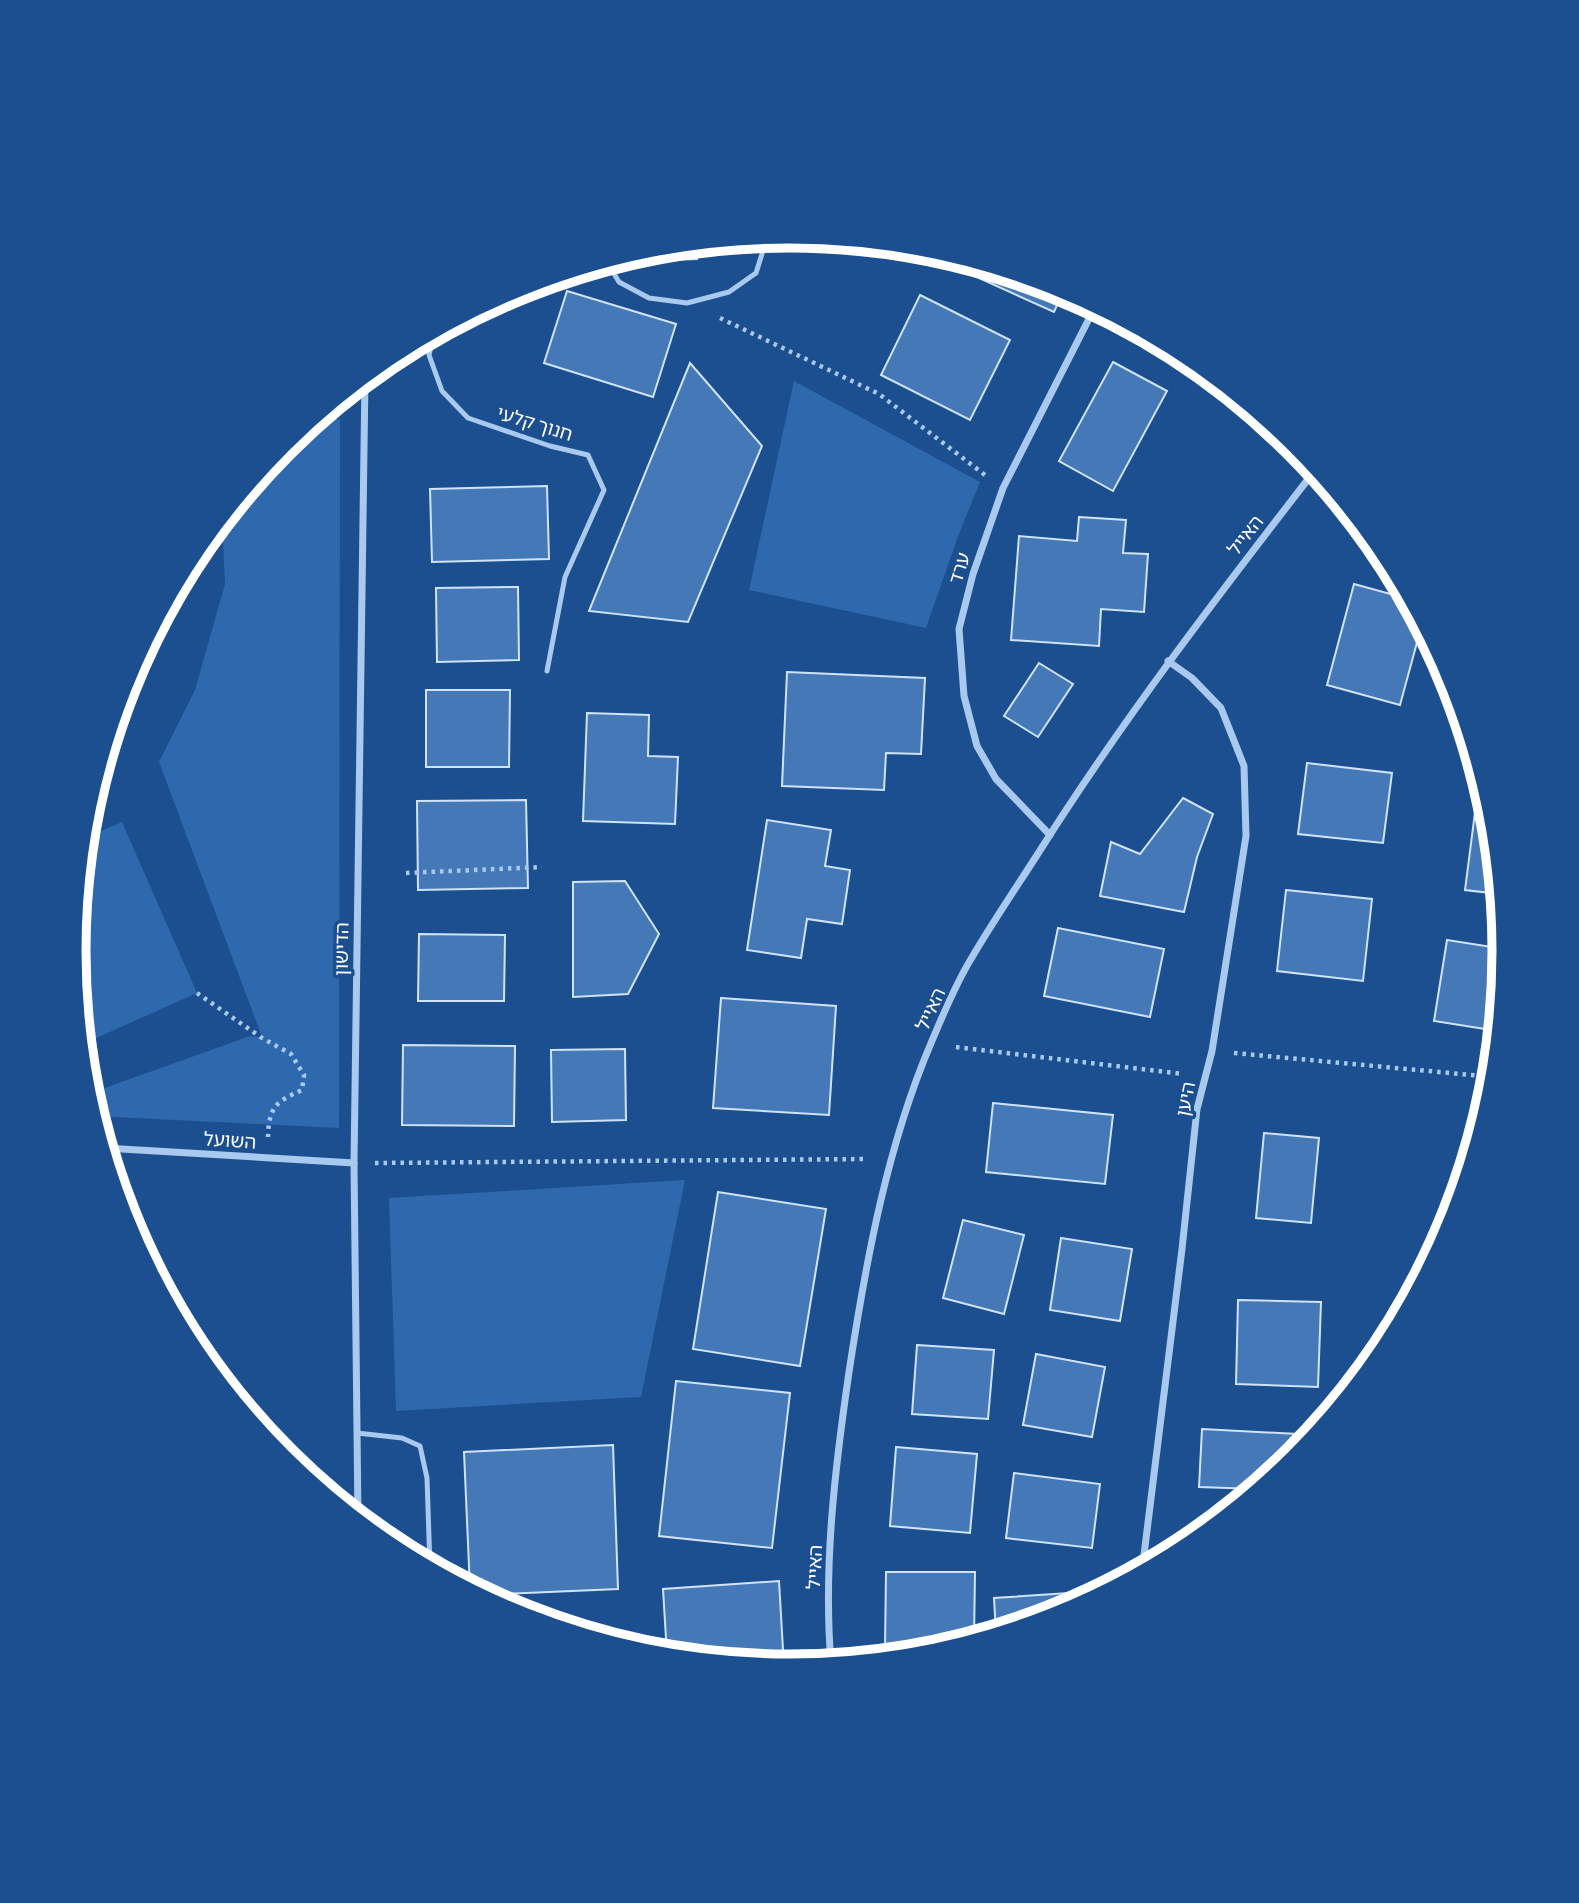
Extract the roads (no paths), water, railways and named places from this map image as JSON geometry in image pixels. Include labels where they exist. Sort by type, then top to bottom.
[{"type":"street","name":"ערד","points":[[1049,835],[996,779],[977,746],[964,696],[959,629],[973,574],[1003,488],[1090,315]]},
{"type":"street","name":"הדישון","points":[[358,1507],[354,1163],[365,390]]},
{"type":"street","name":"האייל","points":[[831,1654],[828,1585],[835,1488],[854,1339],[892,1158],[931,1044],[969,962],[1049,835],[1168,661],[1310,477]]},
{"type":"street","name":"היען","points":[[1143,1560],[1197,1109],[1212,1051],[1246,836],[1244,766],[1221,708],[1192,678],[1168,661]]},
{"type":"street","name":"השועל","points":[[114,1149],[354,1163]]},
{"type":"lane","points":[[612,271],[619,282],[649,298],[687,303],[729,292],[755,273],[763,249]]},
{"type":"lane","name":"חנוך קלעי","points":[[431,346],[429,355],[442,391],[468,418],[551,446],[588,455],[604,489],[565,577],[547,671]]},
{"type":"lane","points":[[357,1433],[402,1438],[420,1446],[426,1478],[429,1556]]}]
